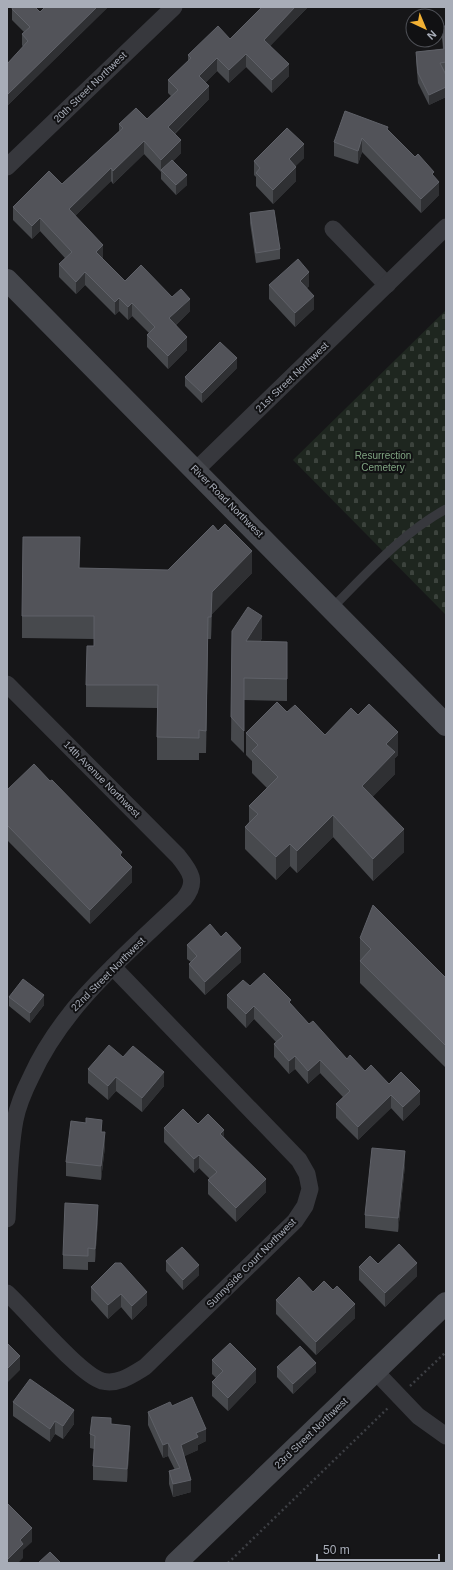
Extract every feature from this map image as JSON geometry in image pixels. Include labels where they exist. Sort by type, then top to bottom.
[{"type":"street","name":"20th Street Northwest","points":[[7,167],[174,7]]},
{"type":"street","name":"21st Street Northwest","points":[[196,470],[446,227]]},
{"type":"street","points":[[333,229],[387,285]]},
{"type":"street","name":"River Road Northwest","points":[[7,280],[446,725]]},
{"type":"street","name":"14th Avenue Northwest","points":[[7,684],[178,856],[189,870],[192,877]]},
{"type":"street","name":"22nd Street Northwest","points":[[7,1219],[11,1118],[50,1040],[66,1016],[113,967],[184,900],[189,893],[192,877]]},
{"type":"street","name":"Sunnyside Court Northwest","points":[[7,1293],[80,1365],[102,1381],[117,1382],[132,1376],[145,1367],[283,1234],[305,1206],[310,1189],[307,1174],[299,1160],[113,967]]},
{"type":"street","name":"23rd Street Northwest","points":[[176,1563],[446,1303]]},
{"type":"street","points":[[375,1371],[418,1416],[446,1436]]},
{"type":"lane","points":[[332,608],[372,568],[414,531],[446,509]]},
{"type":"path","points":[[228,1563],[446,1352]]},
{"type":"green space","name":"Resurrection Cemetery","points":[[446,310],[446,615],[293,460]]},
{"type":"building","points":[[13,7],[35,7],[40,12],[45,7],[97,7],[7,95],[7,64],[28,41],[22,34],[30,27],[12,9]]},
{"type":"building","points":[[262,7],[295,7],[264,40],[289,64],[272,80],[246,54],[229,70],[217,58],[199,76],[209,86],[168,127],[181,140],[161,160],[144,141],[113,171],[111,168],[69,209],[103,245],[96,252],[125,281],[141,265],[172,297],[181,289],[190,299],[169,318],[187,337],[168,356],[147,335],[155,327],[132,303],[128,307],[119,298],[115,302],[85,272],[76,282],[59,264],[72,252],[40,218],[32,226],[13,207],[49,171],[62,184],[123,128],[119,124],[136,108],[147,119],[178,90],[168,80],[191,58],[188,55],[218,26],[230,39]]},
{"type":"building","points":[[446,26],[446,62],[440,63],[446,75],[446,87],[429,95],[418,73],[416,52],[444,49]]},
{"type":"building","points":[[345,111],[388,127],[387,129],[415,157],[418,154],[434,172],[432,174],[439,182],[421,199],[362,138],[358,151],[334,142]]},
{"type":"building","points":[[287,128],[304,144],[289,159],[296,167],[273,190],[256,173],[260,168],[254,161]]},
{"type":"building","points":[[172,160],[187,175],[176,185],[161,170]]},
{"type":"building","points":[[274,210],[280,249],[256,253],[250,213]]},
{"type":"building","points":[[298,259],[309,272],[300,281],[314,296],[295,313],[269,285]]},
{"type":"building","points":[[220,342],[237,358],[202,393],[185,377]]},
{"type":"building","points":[[225,524],[252,551],[212,592],[211,617],[208,617],[206,731],[199,730],[199,738],[157,737],[158,685],[86,685],[87,646],[94,646],[94,616],[22,616],[23,537],[80,537],[79,568],[168,570],[213,525],[218,531]]},
{"type":"building","points":[[248,607],[262,616],[246,641],[287,642],[287,679],[244,678],[244,731],[231,717],[232,631]]},
{"type":"building","points":[[277,702],[287,712],[295,705],[325,735],[351,708],[358,715],[369,704],[398,732],[386,744],[395,752],[362,786],[404,829],[373,859],[333,815],[297,851],[290,844],[276,857],[245,827],[258,814],[249,806],[278,777],[252,751],[258,745],[246,733]]},
{"type":"building","points":[[34,764],[50,781],[52,780],[122,852],[120,855],[132,867],[90,910],[7,825],[7,790]]},
{"type":"building","points":[[373,905],[446,978],[446,1046],[360,961],[371,949],[360,938]]},
{"type":"building","points":[[210,924],[221,937],[226,932],[241,948],[205,982],[189,964],[197,956],[187,945]]},
{"type":"building","points":[[264,973],[291,1000],[289,1002],[309,1024],[313,1021],[347,1059],[350,1055],[365,1071],[371,1065],[389,1084],[401,1072],[420,1091],[403,1107],[391,1095],[358,1127],[336,1104],[350,1091],[320,1060],[308,1071],[295,1056],[289,1061],[274,1044],[283,1036],[254,1006],[246,1014],[227,995],[243,980],[250,986]]},
{"type":"building","points":[[23,979],[44,995],[30,1013],[9,997]]},
{"type":"building","points":[[109,1045],[123,1057],[133,1046],[164,1072],[142,1098],[116,1077],[108,1086],[88,1069]]},
{"type":"building","points":[[183,1109],[198,1124],[208,1114],[224,1130],[220,1134],[266,1179],[236,1208],[208,1180],[217,1172],[199,1155],[194,1159],[164,1128]]},
{"type":"building","points":[[86,1118],[102,1120],[101,1132],[105,1132],[101,1166],[66,1162],[71,1121],[86,1123]]},
{"type":"building","points":[[372,1148],[405,1151],[398,1218],[365,1215]]},
{"type":"building","points":[[65,1203],[98,1205],[95,1249],[88,1248],[88,1256],[63,1255]]},
{"type":"building","points":[[399,1244],[417,1263],[385,1293],[359,1267],[370,1256],[378,1264]]},
{"type":"building","points":[[182,1247],[199,1265],[183,1280],[166,1261]]},
{"type":"building","points":[[115,1263],[121,1263],[147,1292],[132,1306],[121,1294],[108,1305],[91,1287]]},
{"type":"building","points":[[299,1277],[313,1292],[324,1281],[333,1290],[337,1286],[355,1304],[316,1342],[276,1300]]},
{"type":"building","points":[[7,1343],[20,1356],[7,1369]]},
{"type":"building","points":[[230,1343],[256,1369],[228,1398],[212,1382],[223,1371],[212,1360]]},
{"type":"building","points":[[300,1346],[316,1363],[293,1384],[277,1367]]},
{"type":"building","points":[[30,1379],[74,1410],[63,1426],[55,1421],[50,1429],[13,1402]]},
{"type":"building","points":[[192,1397],[206,1429],[196,1433],[198,1437],[181,1445],[191,1480],[173,1484],[169,1471],[180,1468],[168,1443],[163,1445],[148,1412],[170,1402],[172,1406]]},
{"type":"building","points":[[92,1417],[111,1418],[111,1424],[130,1426],[127,1469],[93,1466],[95,1436],[90,1434]]},
{"type":"building","points":[[7,1503],[32,1528],[20,1540],[23,1544],[7,1560]]},
{"type":"building","points":[[50,1552],[61,1563],[38,1563]]}]
